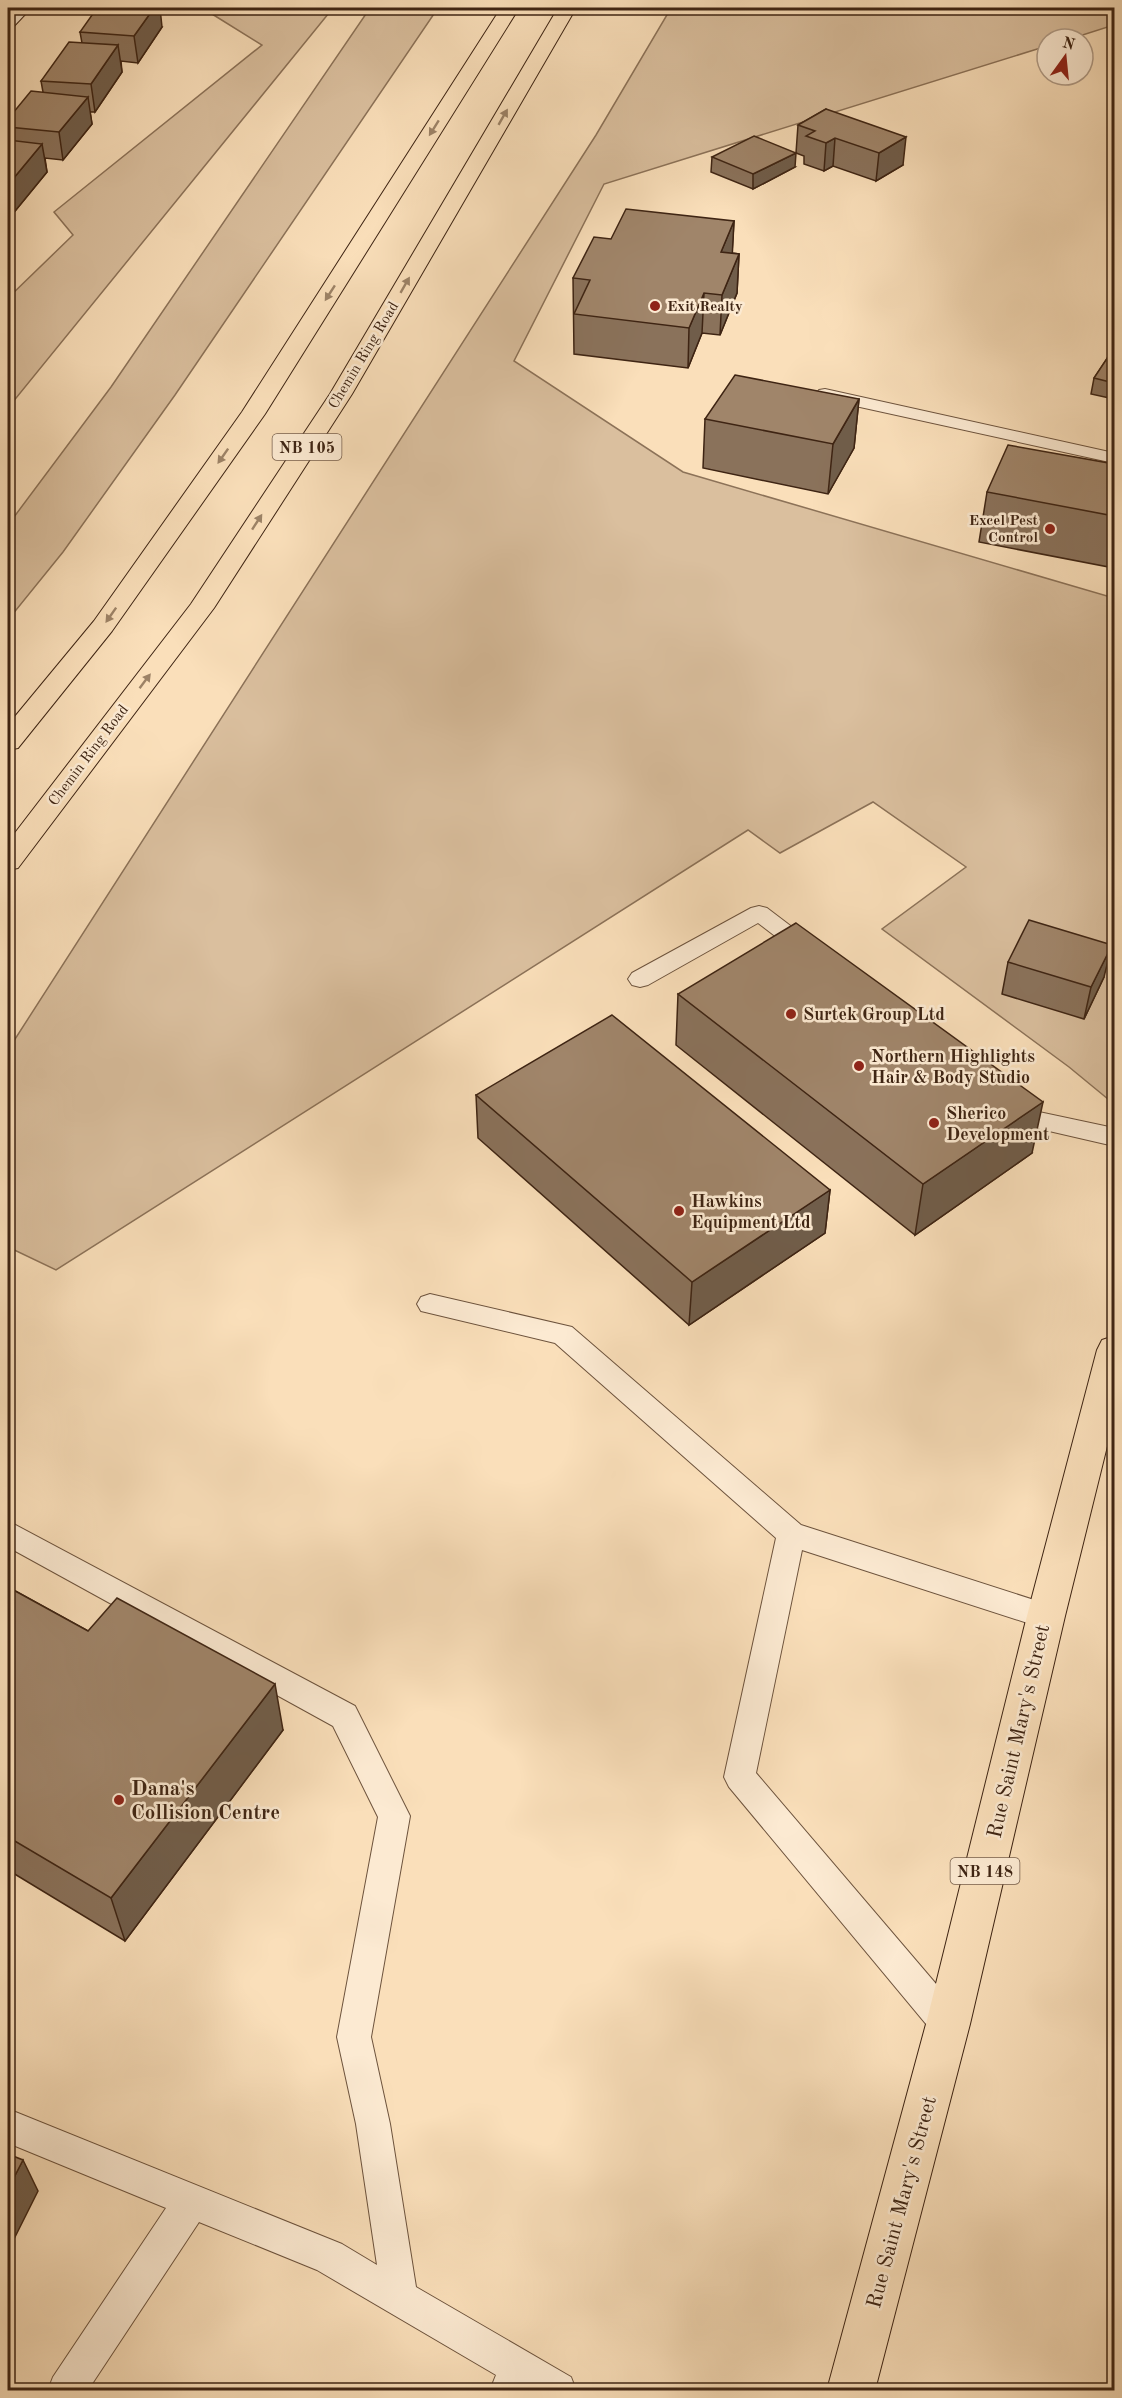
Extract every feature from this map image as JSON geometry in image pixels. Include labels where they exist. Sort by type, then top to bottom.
[{"type":"main road","points":[[8,742],[103,626],[253,414],[510,8]]},
{"type":"main road","name":"Chemin Ring Road","points":[[8,861],[201,608],[329,413],[567,8]]},
{"type":"main road","name":"Rue Saint Mary's Street","points":[[851,2391],[948,2024],[1046,1616],[1114,1350]]},
{"type":"street","points":[[8,22],[22,8]]},
{"type":"lane","points":[[810,391],[1114,458]]},
{"type":"lane","points":[[640,979],[759,913],[825,963]]},
{"type":"lane","points":[[995,1090],[1032,1119],[1114,1137]]},
{"type":"lane","points":[[430,1304],[563,1334],[791,1534],[1046,1616]]},
{"type":"lane","points":[[8,1533],[344,1716],[394,1816],[354,2037],[373,2124],[400,2299]]},
{"type":"lane","points":[[791,1534],[740,1777],[948,2024]]},
{"type":"lane","points":[[8,2126],[329,2257],[400,2299],[514,2379],[558,2391]]},
{"type":"lane","points":[[66,2391],[192,2200]]},
{"type":"shaded area","points":[[218,8],[333,8],[8,408],[8,298],[73,235],[54,212],[262,45],[212,14]]},
{"type":"shaded area","points":[[370,8],[438,8],[175,395],[63,552],[8,620],[8,525],[111,387]]},
{"type":"shaded area","points":[[671,8],[1114,8],[1114,25],[1095,31],[1095,27],[1035,27],[1035,50],[604,184],[514,361],[683,472],[1114,598],[1114,1104],[1069,1067],[882,929],[966,867],[873,802],[780,853],[748,830],[56,1270],[8,1247],[8,1050],[596,135]]},
{"type":"building","points":[[97,8],[154,8],[134,36],[80,32]]},
{"type":"building","points":[[69,42],[118,45],[91,84],[41,81]]},
{"type":"building","points":[[31,91],[88,97],[59,132],[8,127],[8,119]]},
{"type":"building","points":[[826,109],[906,137],[879,153],[835,138],[826,143],[806,136],[815,131],[798,125]]},
{"type":"building","points":[[754,136],[796,153],[753,174],[712,157]]},
{"type":"building","points":[[8,140],[42,144],[8,185]]},
{"type":"building","points":[[626,209],[734,221],[721,252],[739,254],[722,295],[704,293],[689,328],[574,314],[590,280],[573,278],[594,237],[611,239]]},
{"type":"building","points":[[1114,348],[1114,383],[1094,378]]},
{"type":"building","points":[[735,375],[859,399],[833,444],[705,419]]},
{"type":"building","points":[[1008,445],[1114,464],[1114,516],[987,492]]},
{"type":"building","points":[[1029,920],[1112,945],[1091,987],[1008,962]]},
{"type":"building","points":[[796,923],[1043,1102],[923,1184],[678,994]]},
{"type":"building","name":"Hawkins Equipment Ltd","points":[[612,1015],[830,1190],[692,1282],[476,1095]]},
{"type":"building","name":"Dana's Collision Centre","points":[[8,1587],[88,1631],[117,1598],[275,1684],[111,1898],[8,1837]]},
{"type":"building","points":[[8,2154],[23,2160],[8,2189]]},
{"type":"place","name":"Exit Realty","points":[[655,306]]},
{"type":"place","name":"Excel Pest Control","points":[[1050,529]]},
{"type":"place","name":"Surtek Group Ltd","points":[[791,1014]]},
{"type":"place","name":"Northern Highlights Hair & Body Studio","points":[[859,1066]]},
{"type":"place","name":"Sherico Development","points":[[934,1123]]},
{"type":"place","name":"Hawkins Equipment Ltd","points":[[679,1211]]},
{"type":"place","name":"Dana's Collision Centre","points":[[119,1800]]}]
